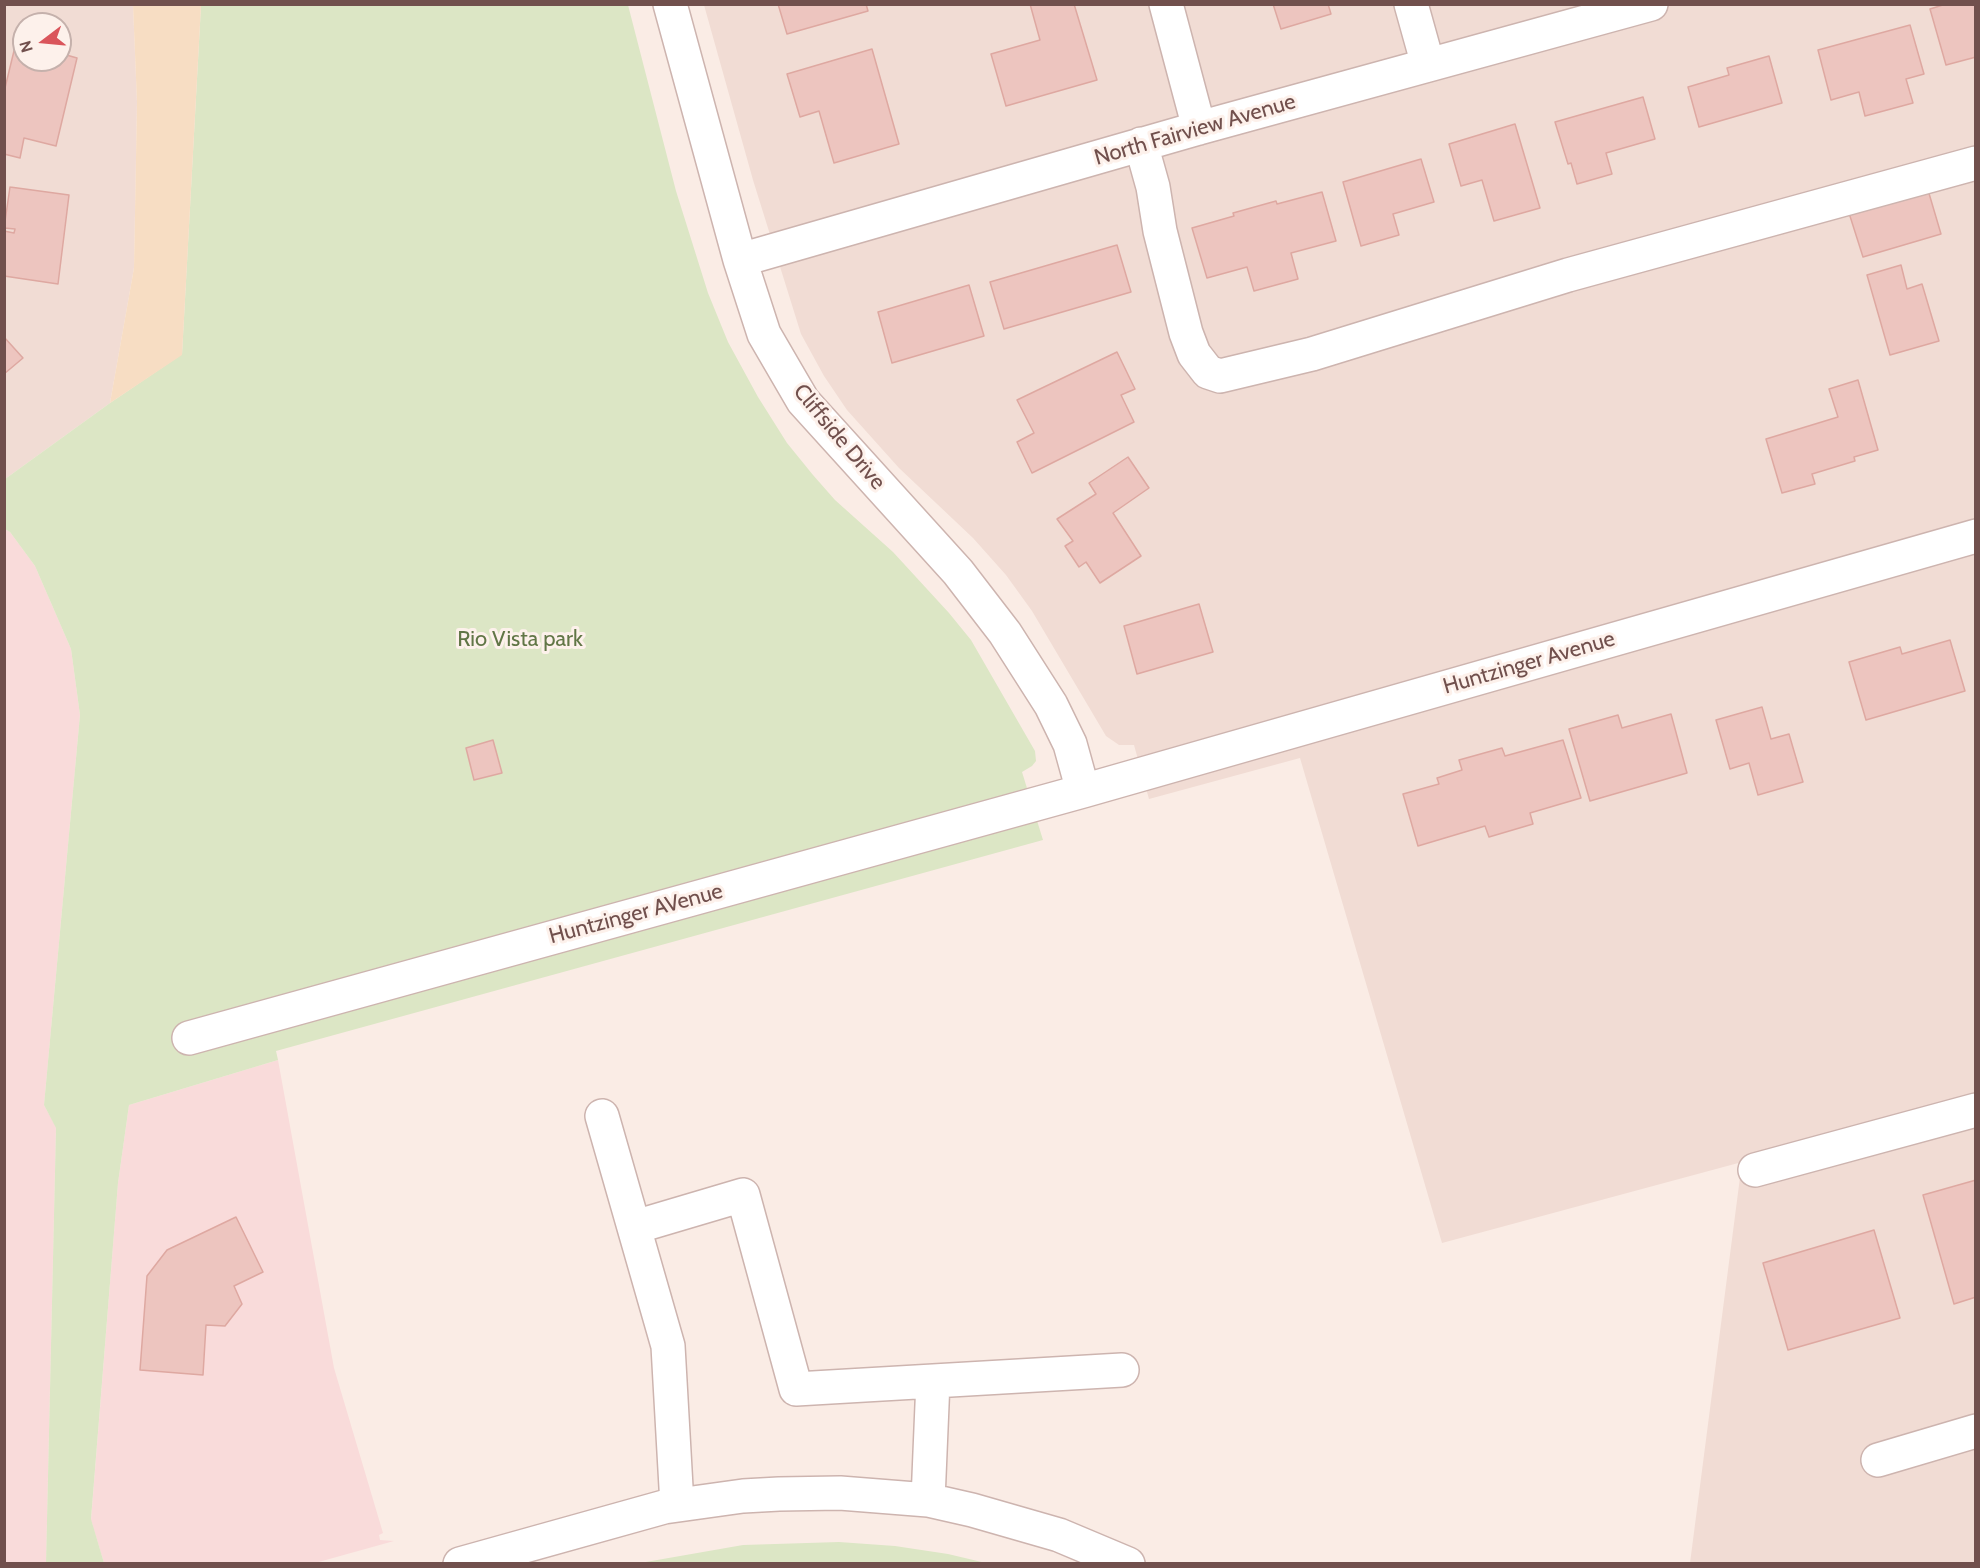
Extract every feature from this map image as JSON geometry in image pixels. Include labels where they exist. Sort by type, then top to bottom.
[{"type":"street","name":"Cliffside Drive","points":[[670,4],[740,260],[764,334],[803,401],[958,572],[1005,633],[1056,715],[1070,744],[1083,790]]},
{"type":"street","points":[[1166,4],[1199,128]]},
{"type":"street","points":[[1411,4],[1428,65]]},
{"type":"street","name":"North Fairview Avenue","points":[[740,260],[1141,144],[1651,4]]},
{"type":"street","points":[[1141,144],[1186,333],[1194,354],[1208,372],[1220,376],[1311,354],[1568,275],[1976,163]]},
{"type":"street","name":"Huntzinger Avenue","points":[[1083,790],[1976,536]]},
{"type":"street","name":"Huntzinger AVenue","points":[[189,1038],[1083,790]]},
{"type":"street","points":[[1755,1170],[1976,1110]]},
{"type":"street","points":[[602,1116],[668,1346],[677,1505]]},
{"type":"street","points":[[635,1227],[743,1195],[796,1389],[1122,1370]]},
{"type":"street","points":[[928,1500],[933,1381]]},
{"type":"street","points":[[1878,1460],[1976,1431]]},
{"type":"street","points":[[460,1563],[643,1512],[677,1505],[779,1494],[876,1495],[928,1500],[1026,1524],[1128,1563]]},
{"type":"shaded area","points":[[5,5],[133,5],[137,102],[134,268],[110,403],[5,479]]},
{"type":"shaded area","points":[[704,5],[1975,5],[1975,1563],[1690,1563],[1742,1162],[1442,1243],[1300,758],[1149,799],[1134,745],[1119,745],[1106,736],[1032,611],[1006,575],[973,538],[899,468],[847,410],[824,376],[801,334],[753,180]]},
{"type":"shaded area","points":[[5,529],[10,532],[35,566],[71,649],[80,715],[44,1105],[56,1127],[46,1563],[5,1564]]},
{"type":"shaded area","points":[[278,1060],[334,1368],[383,1533],[379,1535],[380,1540],[394,1541],[315,1563],[104,1563],[91,1520],[118,1183],[129,1105]]},
{"type":"green space","name":"Rio Vista park","points":[[201,5],[628,5],[676,191],[708,293],[728,342],[758,397],[787,443],[813,475],[835,500],[893,552],[971,640],[1035,751],[1036,761],[1022,772],[1043,840],[276,1051],[278,1060],[129,1105],[118,1183],[91,1519],[104,1563],[46,1563],[56,1128],[44,1105],[80,715],[71,649],[35,566],[10,532],[5,529],[5,479],[182,354]]},
{"type":"green space","points":[[839,1542],[895,1546],[948,1554],[986,1563],[640,1563],[743,1545]]},
{"type":"sand","points":[[133,5],[201,5],[182,355],[110,403],[134,268],[137,102]]},
{"type":"building","points":[[778,4],[866,4],[868,11],[787,34]]},
{"type":"building","points":[[1030,4],[1074,4],[1097,80],[1006,106],[991,54],[1040,40]]},
{"type":"building","points":[[1273,4],[1328,4],[1331,14],[1281,29]]},
{"type":"building","points":[[1946,4],[1976,4],[1976,57],[1946,65],[1930,9]]},
{"type":"building","points":[[1910,25],[1924,74],[1906,79],[1913,103],[1865,116],[1859,92],[1831,100],[1818,50]]},
{"type":"building","points":[[872,49],[899,144],[834,163],[819,111],[800,117],[787,74]]},
{"type":"building","points":[[1769,56],[1782,103],[1699,127],[1688,87],[1729,75],[1727,68]]},
{"type":"building","points":[[72,57],[77,58],[56,146],[24,138],[20,158],[4,154],[4,92],[12,59],[12,72],[72,72]]},
{"type":"building","points":[[1643,97],[1655,139],[1606,153],[1612,174],[1577,184],[1555,122]]},
{"type":"building","points":[[1515,124],[1540,208],[1494,221],[1482,180],[1461,186],[1449,144]]},
{"type":"building","points":[[1421,159],[1434,202],[1393,214],[1399,235],[1361,246],[1343,182]]},
{"type":"building","points":[[10,187],[69,195],[58,284],[4,276],[4,231],[14,233],[15,229],[4,228]]},
{"type":"building","points":[[1928,190],[1941,234],[1863,257],[1849,213]]},
{"type":"building","points":[[1322,192],[1336,241],[1291,253],[1298,279],[1254,291],[1247,267],[1207,278],[1192,228],[1276,201],[1277,204]]},
{"type":"building","points":[[1117,245],[1131,292],[1004,329],[990,282]]},
{"type":"building","points":[[1901,265],[1907,289],[1922,284],[1939,341],[1890,355],[1867,275]]},
{"type":"building","points":[[969,285],[984,336],[892,363],[878,312]]},
{"type":"building","points":[[4,337],[23,358],[4,374]]},
{"type":"building","points":[[1117,352],[1135,389],[1121,395],[1134,422],[1032,473],[1017,442],[1034,433],[1017,400]]},
{"type":"building","points":[[1858,380],[1878,450],[1854,457],[1855,461],[1812,474],[1815,484],[1782,493],[1766,439],[1838,417],[1829,389]]},
{"type":"building","points":[[1128,457],[1149,488],[1113,513],[1141,556],[1100,583],[1086,562],[1079,567],[1065,546],[1073,541],[1057,519],[1096,494],[1089,483]]},
{"type":"building","points":[[1199,604],[1213,652],[1137,674],[1124,626]]},
{"type":"building","points":[[1950,640],[1965,691],[1866,720],[1849,662],[1900,647],[1902,654]]},
{"type":"building","points":[[1762,707],[1771,739],[1789,734],[1803,782],[1758,795],[1749,763],[1730,769],[1716,720]]},
{"type":"building","points":[[1671,714],[1687,773],[1590,801],[1569,729],[1618,715],[1622,728]]},
{"type":"building","points":[[493,740],[502,773],[474,780],[466,748]]},
{"type":"building","points":[[1563,740],[1581,798],[1530,813],[1533,824],[1489,837],[1485,826],[1418,846],[1403,794],[1439,784],[1437,778],[1462,770],[1459,760],[1502,748],[1505,756]]},
{"type":"building","points":[[1976,1180],[1976,1297],[1954,1304],[1923,1195]]},
{"type":"building","points":[[236,1217],[263,1272],[234,1286],[242,1304],[225,1326],[206,1325],[203,1375],[140,1370],[147,1276],[167,1250]]},
{"type":"building","points":[[1874,1230],[1900,1318],[1788,1350],[1763,1263]]}]
